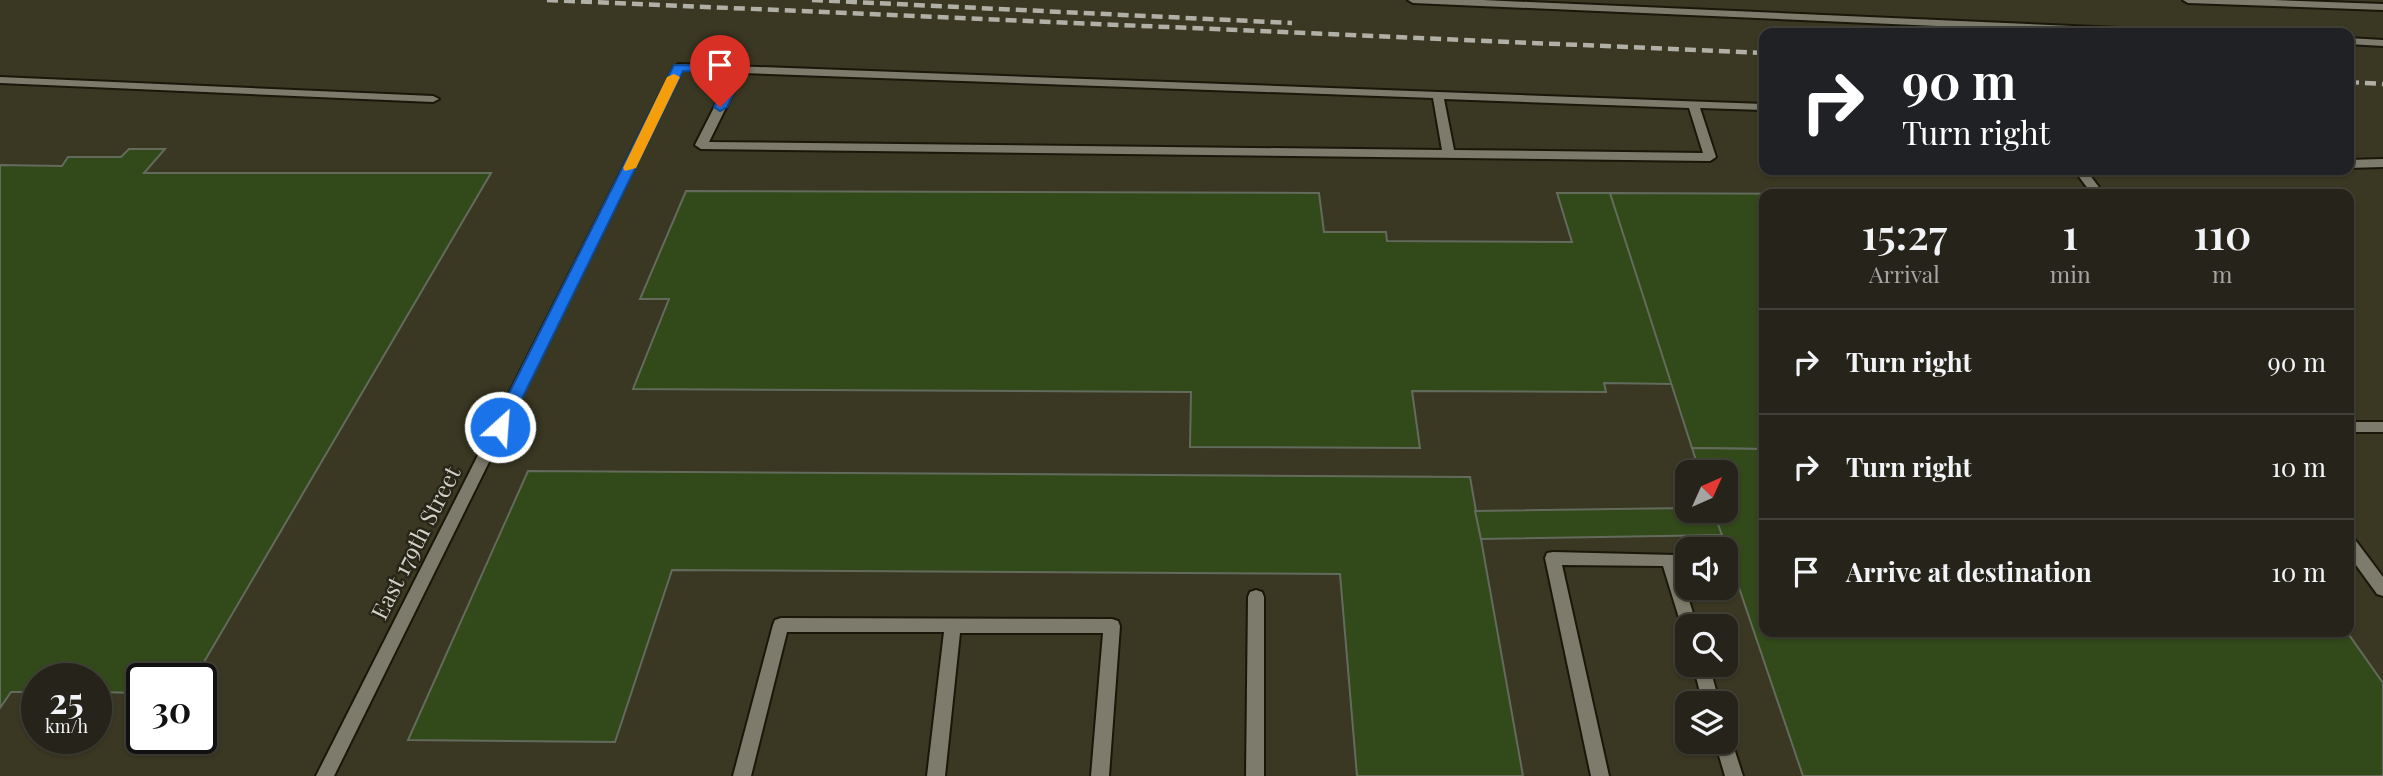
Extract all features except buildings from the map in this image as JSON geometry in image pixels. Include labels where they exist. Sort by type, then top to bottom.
[{"type":"street","points":[[1413,0],[2051,28]]},
{"type":"street","points":[[2188,0],[2383,7]]},
{"type":"street","points":[[2354,41],[2383,43]]},
{"type":"street","name":"East 179th Street","points":[[326,776],[679,67],[739,70]]},
{"type":"street","points":[[1693,104],[1710,157],[701,145],[739,70],[1693,104],[1759,107]]},
{"type":"street","points":[[0,80],[433,99]]},
{"type":"street","points":[[1438,95],[1449,154]]},
{"type":"street","points":[[2354,164],[2383,163]]},
{"type":"street","points":[[2354,426],[2383,427]]},
{"type":"street","points":[[2354,549],[2383,589]]},
{"type":"street","points":[[1600,776],[1552,558],[1669,560],[1685,614]]},
{"type":"street","points":[[1255,776],[1256,597]]},
{"type":"street","points":[[742,776],[781,625],[1112,626],[1100,776]]},
{"type":"street","points":[[936,776],[953,625]]},
{"type":"street","points":[[1728,754],[1734,776]]},
{"type":"shaded area","points":[[0,0],[2383,0],[2383,776],[0,776]]},
{"type":"railway","points":[[547,0],[1759,53]]},
{"type":"railway","points":[[812,0],[1292,23]]},
{"type":"railway","points":[[2354,82],[2383,84]]},
{"type":"slow traffic","points":[[630,168],[674,77]]},
{"type":"route","points":[[500,427],[679,67],[739,70],[720,107]]}]
